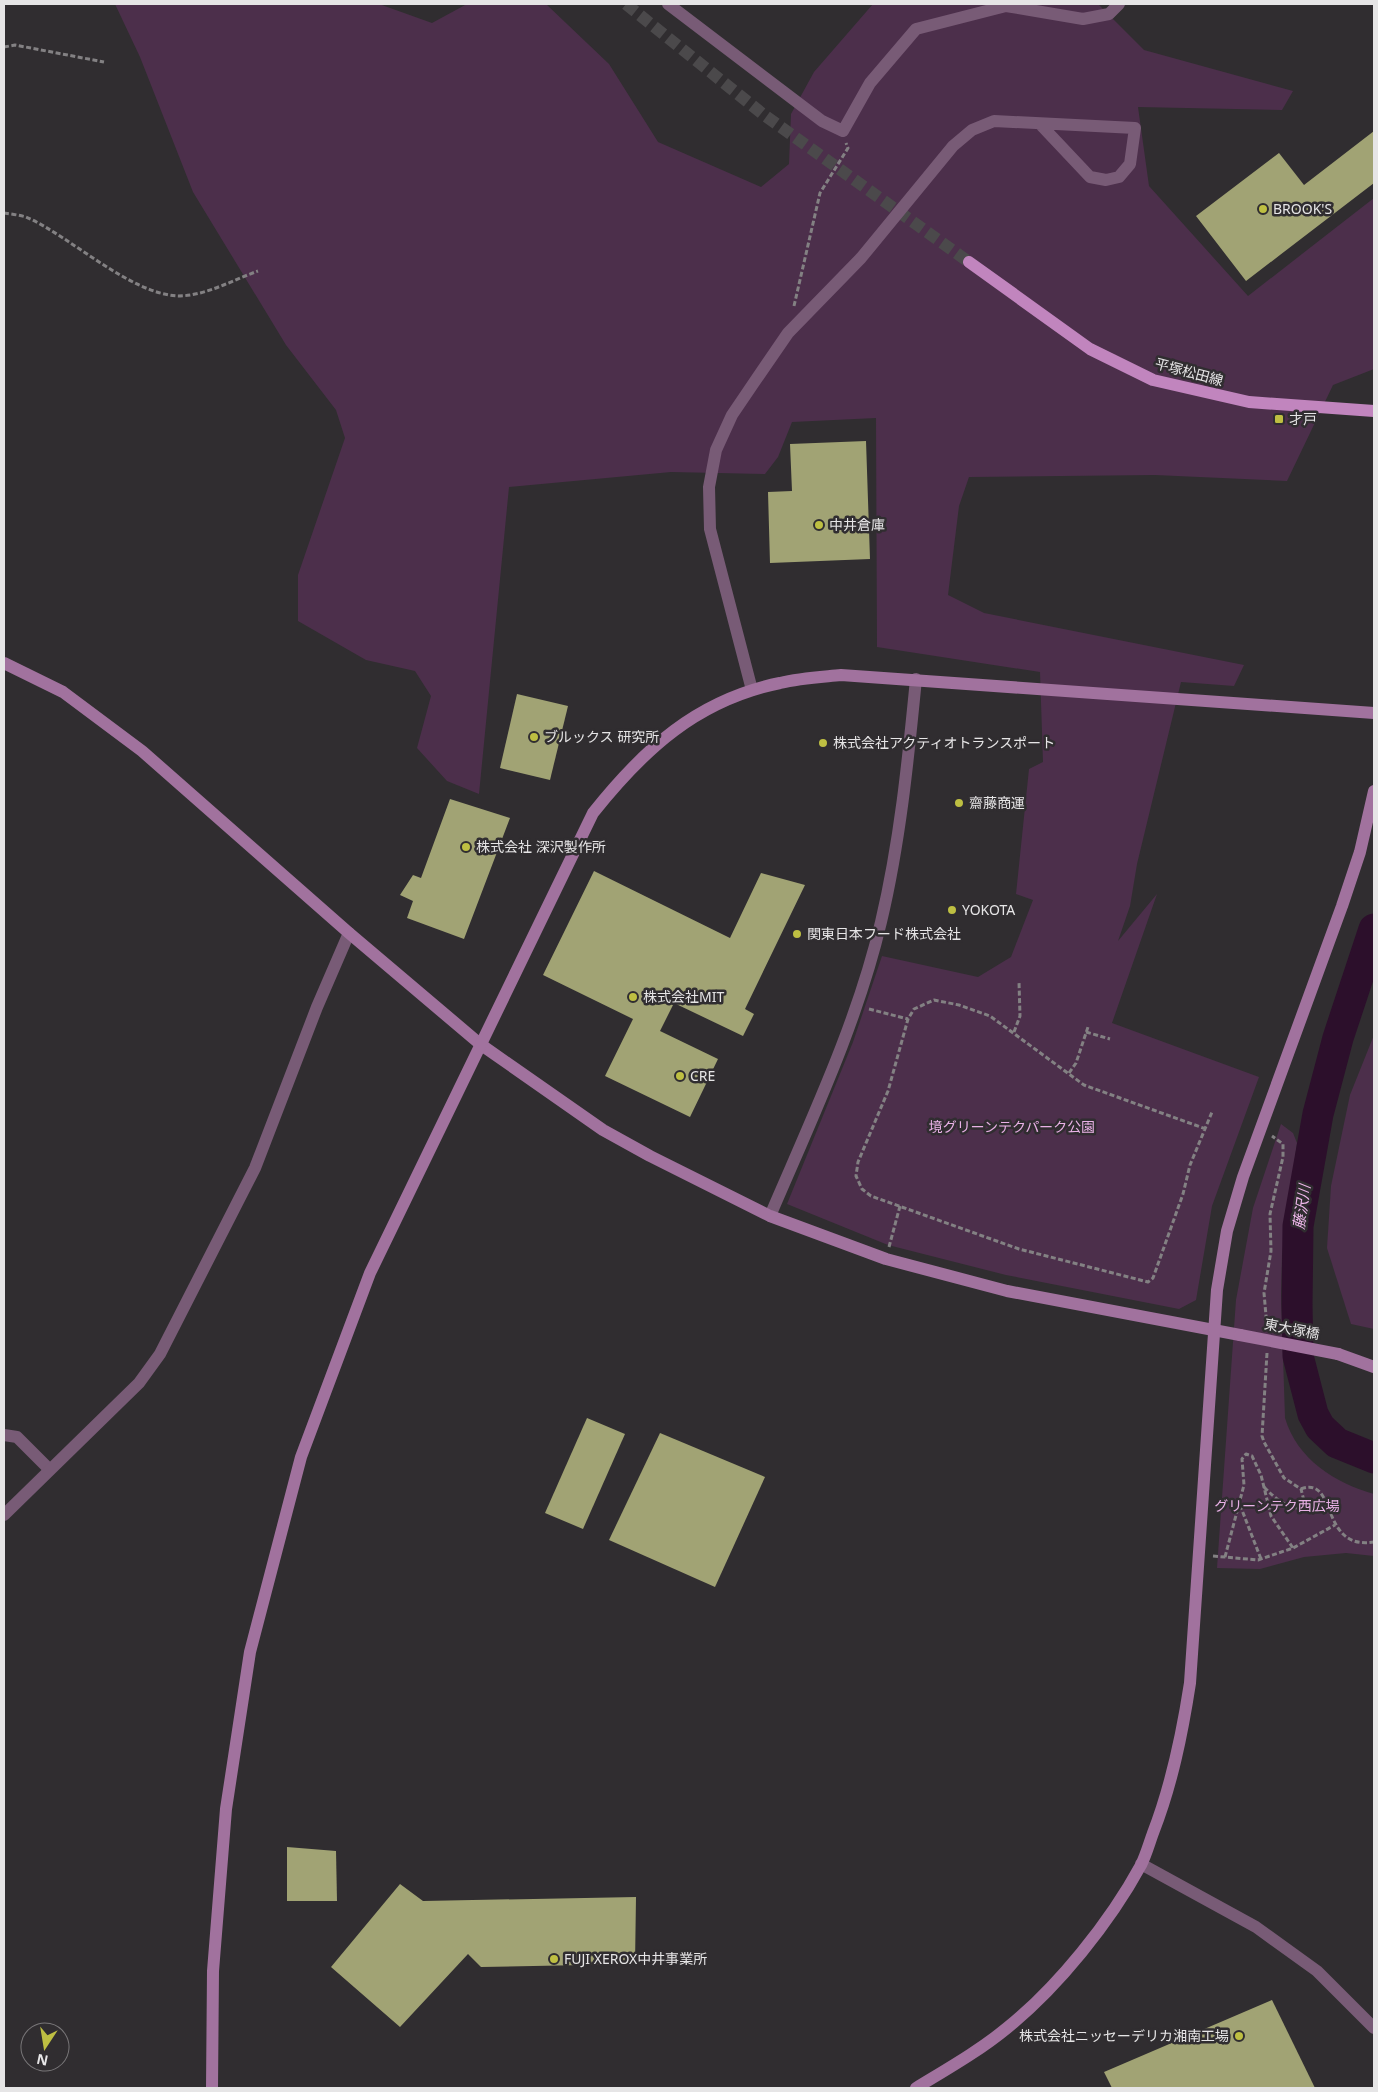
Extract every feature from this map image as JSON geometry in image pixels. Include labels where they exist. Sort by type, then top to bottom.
[{"type":"main road","name":"平塚松田線","points":[[969,262],[1090,349],[1153,380],[1249,402],[1374,411]]},
{"type":"street","points":[[668,4],[822,121],[843,131],[870,83],[916,29],[1006,6],[1083,19],[1109,14],[1119,4]]},
{"type":"street","points":[[752,690],[710,529],[709,487],[716,450],[732,415],[788,333],[861,258],[953,146],[972,130],[994,121],[1135,128],[1130,164],[1119,177],[1106,180],[1090,176],[1040,124]]},
{"type":"street","name":"東大塚橋","points":[[4,662],[63,692],[142,750],[349,933],[480,1044],[603,1130],[650,1156],[770,1216],[886,1260],[1007,1291],[1216,1329],[1338,1354],[1374,1367]]},
{"type":"street","points":[[212,2088],[213,1971],[226,1809],[250,1652],[300,1457],[366,1282],[593,813],[620,778],[647,751],[695,716],[752,690],[781,682],[841,675],[1374,713]]},
{"type":"street","points":[[770,1216],[848,1033],[881,923],[904,802],[916,679]]},
{"type":"street","points":[[916,2088],[957,2063],[1007,2028],[1061,1978],[1100,1928],[1141,1864],[1164,1804],[1180,1745],[1190,1683],[1216,1329],[1217,1290],[1227,1231],[1260,1129],[1342,906],[1360,852],[1374,791]]},
{"type":"street","points":[[4,1515],[139,1383],[160,1354],[255,1168],[317,1006],[349,933]]},
{"type":"street","points":[[4,1435],[17,1437],[49,1469]]},
{"type":"street","points":[[1141,1864],[1256,1927],[1316,1972],[1374,2028]]},
{"type":"path","points":[[4,48],[15,45],[104,62]]},
{"type":"path","points":[[788,333],[820,193],[848,148]]},
{"type":"path","points":[[4,213],[26,217],[128,278],[154,290],[178,296],[204,292],[258,271]]},
{"type":"path","points":[[1014,1032],[1020,1016],[1019,982]]},
{"type":"path","points":[[1206,1129],[1084,1085],[990,1016],[959,1005],[934,1000],[924,1003],[914,1010],[908,1019],[888,1092],[858,1162],[856,1176],[862,1189],[871,1196],[1019,1249],[1148,1282],[1153,1278],[1190,1165],[1206,1129],[1212,1112]]},
{"type":"path","points":[[856,1006],[908,1019]]},
{"type":"path","points":[[1069,1073],[1076,1063],[1088,1027]]},
{"type":"path","points":[[1086,1032],[1110,1039]]},
{"type":"path","points":[[1260,1129],[1283,1144],[1283,1157],[1270,1214],[1271,1251],[1264,1293],[1267,1329]]},
{"type":"path","points":[[886,1260],[900,1206]]},
{"type":"path","points":[[1267,1345],[1262,1436],[1284,1478],[1301,1489],[1304,1501],[1300,1510]]},
{"type":"path","points":[[1293,1548],[1271,1516],[1264,1486],[1252,1456],[1246,1454],[1242,1459],[1244,1485],[1225,1557],[1261,1559],[1293,1548],[1335,1525]]},
{"type":"path","points":[[1264,1486],[1277,1500],[1300,1510],[1329,1511]]},
{"type":"path","points":[[1301,1489],[1306,1487],[1319,1491],[1325,1497],[1338,1530],[1354,1541],[1374,1542]]},
{"type":"path","points":[[1239,1504],[1261,1559]]},
{"type":"green space","name":"境グリーンテクパーク公園","points":[[115,4],[379,4],[432,23],[467,4],[546,4],[609,64],[658,142],[761,187],[789,164],[791,114],[814,72],[873,4],[1098,4],[1144,50],[1293,91],[1282,110],[1138,107],[1149,186],[1248,296],[1374,198],[1374,369],[1333,385],[1287,481],[1155,475],[969,477],[959,506],[948,595],[984,613],[1244,665],[1234,686],[1181,682],[1137,864],[1130,906],[1118,941],[1157,894],[1112,1023],[1259,1077],[1212,1206],[1196,1300],[1179,1309],[1006,1275],[888,1245],[787,1204],[853,1042],[882,956],[978,977],[1011,957],[1033,900],[1016,894],[1029,769],[1043,762],[1040,672],[877,647],[876,418],[792,422],[778,457],[765,474],[671,472],[509,487],[479,794],[447,781],[417,748],[431,696],[415,671],[366,660],[298,621],[298,575],[345,438],[336,410],[286,345],[193,192],[140,57]]},
{"type":"green space","points":[[1374,1035],[1374,1329],[1351,1324],[1327,1248],[1331,1186],[1350,1095]]},
{"type":"green space","name":"グリーンテク西広場","points":[[1281,1124],[1293,1133],[1297,1143],[1282,1255],[1281,1295],[1285,1418],[1298,1446],[1319,1467],[1345,1483],[1374,1494],[1374,1556],[1346,1553],[1304,1557],[1260,1569],[1217,1568],[1236,1300],[1253,1208]]},
{"type":"building","name":"BROOK'S","points":[[1374,131],[1374,183],[1246,281],[1196,216],[1279,153],[1304,185]]},
{"type":"building","name":"中井倉庫","points":[[866,441],[870,559],[770,563],[768,492],[792,491],[790,444]]},
{"type":"building","name":"ブルックス 研究所","points":[[517,694],[568,706],[550,780],[500,768]]},
{"type":"building","name":"株式会社 深沢製作所","points":[[450,799],[510,818],[464,939],[407,918],[413,901],[400,895],[413,875],[421,878]]},
{"type":"building","points":[[594,871],[730,938],[761,873],[805,885],[745,1009],[754,1014],[743,1036],[674,1003],[660,1031],[718,1059],[690,1117],[605,1076],[633,1019],[543,975]]},
{"type":"building","points":[[587,1418],[625,1434],[583,1529],[545,1513]]},
{"type":"building","points":[[660,1433],[765,1477],[715,1587],[609,1540]]},
{"type":"building","points":[[287,1847],[336,1851],[337,1901],[287,1901]]},
{"type":"building","name":"FUJI XEROX中井事業所","points":[[400,1884],[423,1901],[636,1897],[635,1964],[481,1967],[468,1954],[400,2027],[331,1967]]},
{"type":"building","name":"株式会社ニッセーデリカ湘南工場","points":[[1272,2000],[1315,2088],[1112,2088],[1104,2072]]},
{"type":"waterway","name":"藤沢川","points":[[1374,929],[1338,1038],[1318,1114],[1298,1226],[1297,1305],[1298,1356],[1313,1414],[1320,1427],[1337,1443],[1374,1458]]},
{"type":"tunnel","points":[[626,4],[764,115],[969,262]]},
{"type":"place","name":"BROOK'S","points":[[1263,209]]},
{"type":"place","name":"才戸","points":[[1279,419]]},
{"type":"place","name":"中井倉庫","points":[[819,525]]},
{"type":"place","name":"ブルックス 研究所","points":[[534,737]]},
{"type":"place","name":"株式会社アクティオトランスポート","points":[[823,743]]},
{"type":"place","name":"齋藤商運","points":[[959,803]]},
{"type":"place","name":"株式会社 深沢製作所","points":[[466,847]]},
{"type":"place","name":"YOKOTA","points":[[952,910]]},
{"type":"place","name":"関東日本フード株式会社","points":[[797,934]]},
{"type":"place","name":"株式会社MIT","points":[[633,997]]},
{"type":"place","name":"CRE","points":[[680,1076]]},
{"type":"place","name":"FUJI XEROX中井事業所","points":[[554,1959]]},
{"type":"place","name":"株式会社ニッセーデリカ湘南工場","points":[[1239,2036]]}]
